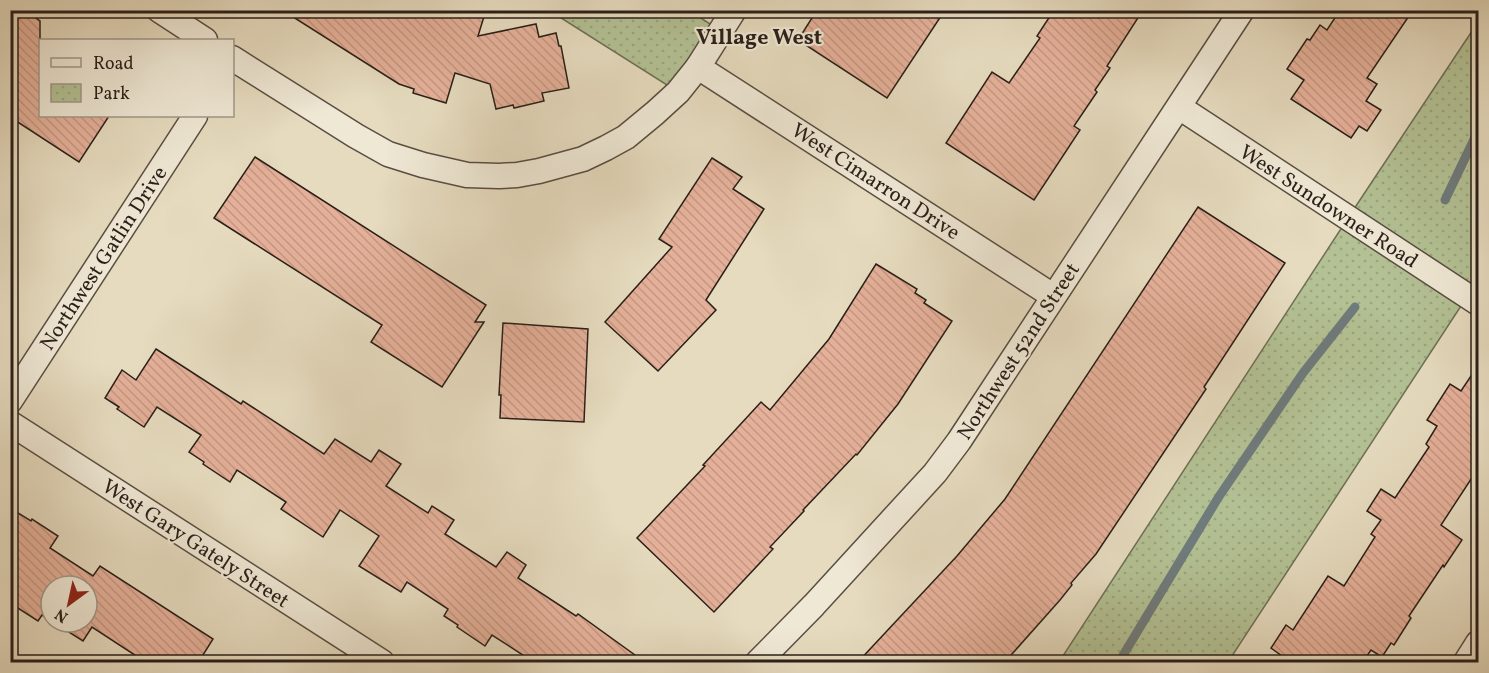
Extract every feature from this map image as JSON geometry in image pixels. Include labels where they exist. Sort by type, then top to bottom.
[{"type":"street","points":[[159,10],[203,39]]},
{"type":"street","points":[[234,60],[388,154],[467,175],[499,176],[539,171],[584,159],[626,136],[678,92],[698,67],[734,10]]},
{"type":"street","name":"Northwest 52nd Street","points":[[758,663],[935,473],[959,441],[1242,10]]},
{"type":"street","name":"West Cimarron Drive","points":[[698,67],[1053,296]]},
{"type":"street","name":"West Sundowner Road","points":[[1179,107],[1479,303]]},
{"type":"street","name":"Northwest Gatlin Drive","points":[[10,401],[194,117]]},
{"type":"street","name":"West Gary Gately Street","points":[[10,423],[382,663]]},
{"type":"street","points":[[1466,663],[1479,643]]},
{"type":"green space","points":[[550,11],[690,11],[721,31],[678,92]]},
{"type":"green space","points":[[1478,22],[1478,280],[1228,662],[1059,662],[1348,218]]},
{"type":"building","points":[[10,10],[24,10],[40,21],[39,117],[108,117],[79,162],[10,117]]},
{"type":"building","points":[[282,10],[486,10],[478,36],[536,24],[539,37],[556,33],[559,46],[561,46],[569,88],[542,93],[544,101],[514,108],[513,105],[496,109],[490,84],[455,73],[446,103],[413,93],[414,89],[399,84]]},
{"type":"building","points":[[817,10],[945,10],[887,98],[798,40]]},
{"type":"building","points":[[1054,10],[1143,10],[1107,66],[1110,68],[1095,90],[1097,92],[1074,126],[1080,130],[1034,200],[946,143],[992,72],[1009,83],[1040,38],[1037,36]]},
{"type":"building","points":[[1340,10],[1413,10],[1367,78],[1377,84],[1366,101],[1381,110],[1367,131],[1359,126],[1351,138],[1291,99],[1304,80],[1287,69],[1307,39],[1310,40],[1320,25],[1327,30]]},
{"type":"building","points":[[255,157],[486,305],[475,322],[484,322],[442,387],[371,342],[382,325],[214,218]]},
{"type":"building","points":[[712,158],[742,177],[733,189],[764,209],[706,300],[716,310],[658,371],[605,322],[672,247],[659,239]]},
{"type":"building","points":[[1198,207],[1285,263],[1204,387],[1206,389],[1096,554],[1071,583],[1072,585],[1060,600],[1004,663],[857,663],[957,556],[1005,499]]},
{"type":"building","points":[[876,264],[917,289],[915,293],[926,300],[924,303],[952,321],[898,404],[857,455],[803,510],[770,547],[773,549],[714,612],[637,538],[761,402],[770,410],[829,339]]},
{"type":"building","points":[[503,323],[588,329],[584,422],[500,418]]},
{"type":"building","points":[[156,349],[241,404],[243,401],[324,454],[335,439],[371,462],[379,450],[401,464],[386,486],[428,513],[432,506],[454,520],[445,534],[496,567],[507,552],[526,565],[518,578],[576,616],[578,614],[646,663],[535,663],[492,635],[485,646],[444,616],[448,609],[407,582],[401,592],[359,566],[379,536],[340,510],[323,537],[281,509],[286,502],[237,470],[230,482],[203,464],[204,462],[189,452],[201,435],[157,407],[144,427],[105,398],[122,370],[136,380]]},
{"type":"building","points":[[1479,364],[1479,467],[1441,525],[1462,540],[1409,616],[1411,618],[1394,645],[1391,643],[1382,657],[1371,650],[1362,663],[1292,663],[1271,648],[1286,625],[1293,630],[1328,576],[1344,586],[1375,537],[1371,534],[1381,520],[1367,511],[1381,489],[1395,498],[1429,447],[1426,444],[1437,426],[1427,420],[1450,384],[1461,391]]},
{"type":"building","points":[[10,508],[58,536],[50,548],[90,574],[39,574],[38,621],[10,603]]},
{"type":"building","points":[[100,566],[213,639],[198,663],[147,663],[99,632],[99,574],[94,574]]},
{"type":"building","points":[[72,634],[88,634],[83,641]]},
{"type":"waterway","points":[[1445,200],[1478,131]]},
{"type":"waterway","points":[[1119,662],[1218,498],[1303,373],[1355,307]]},
{"type":"district","name":"Village West","points":[[759,36]]}]
